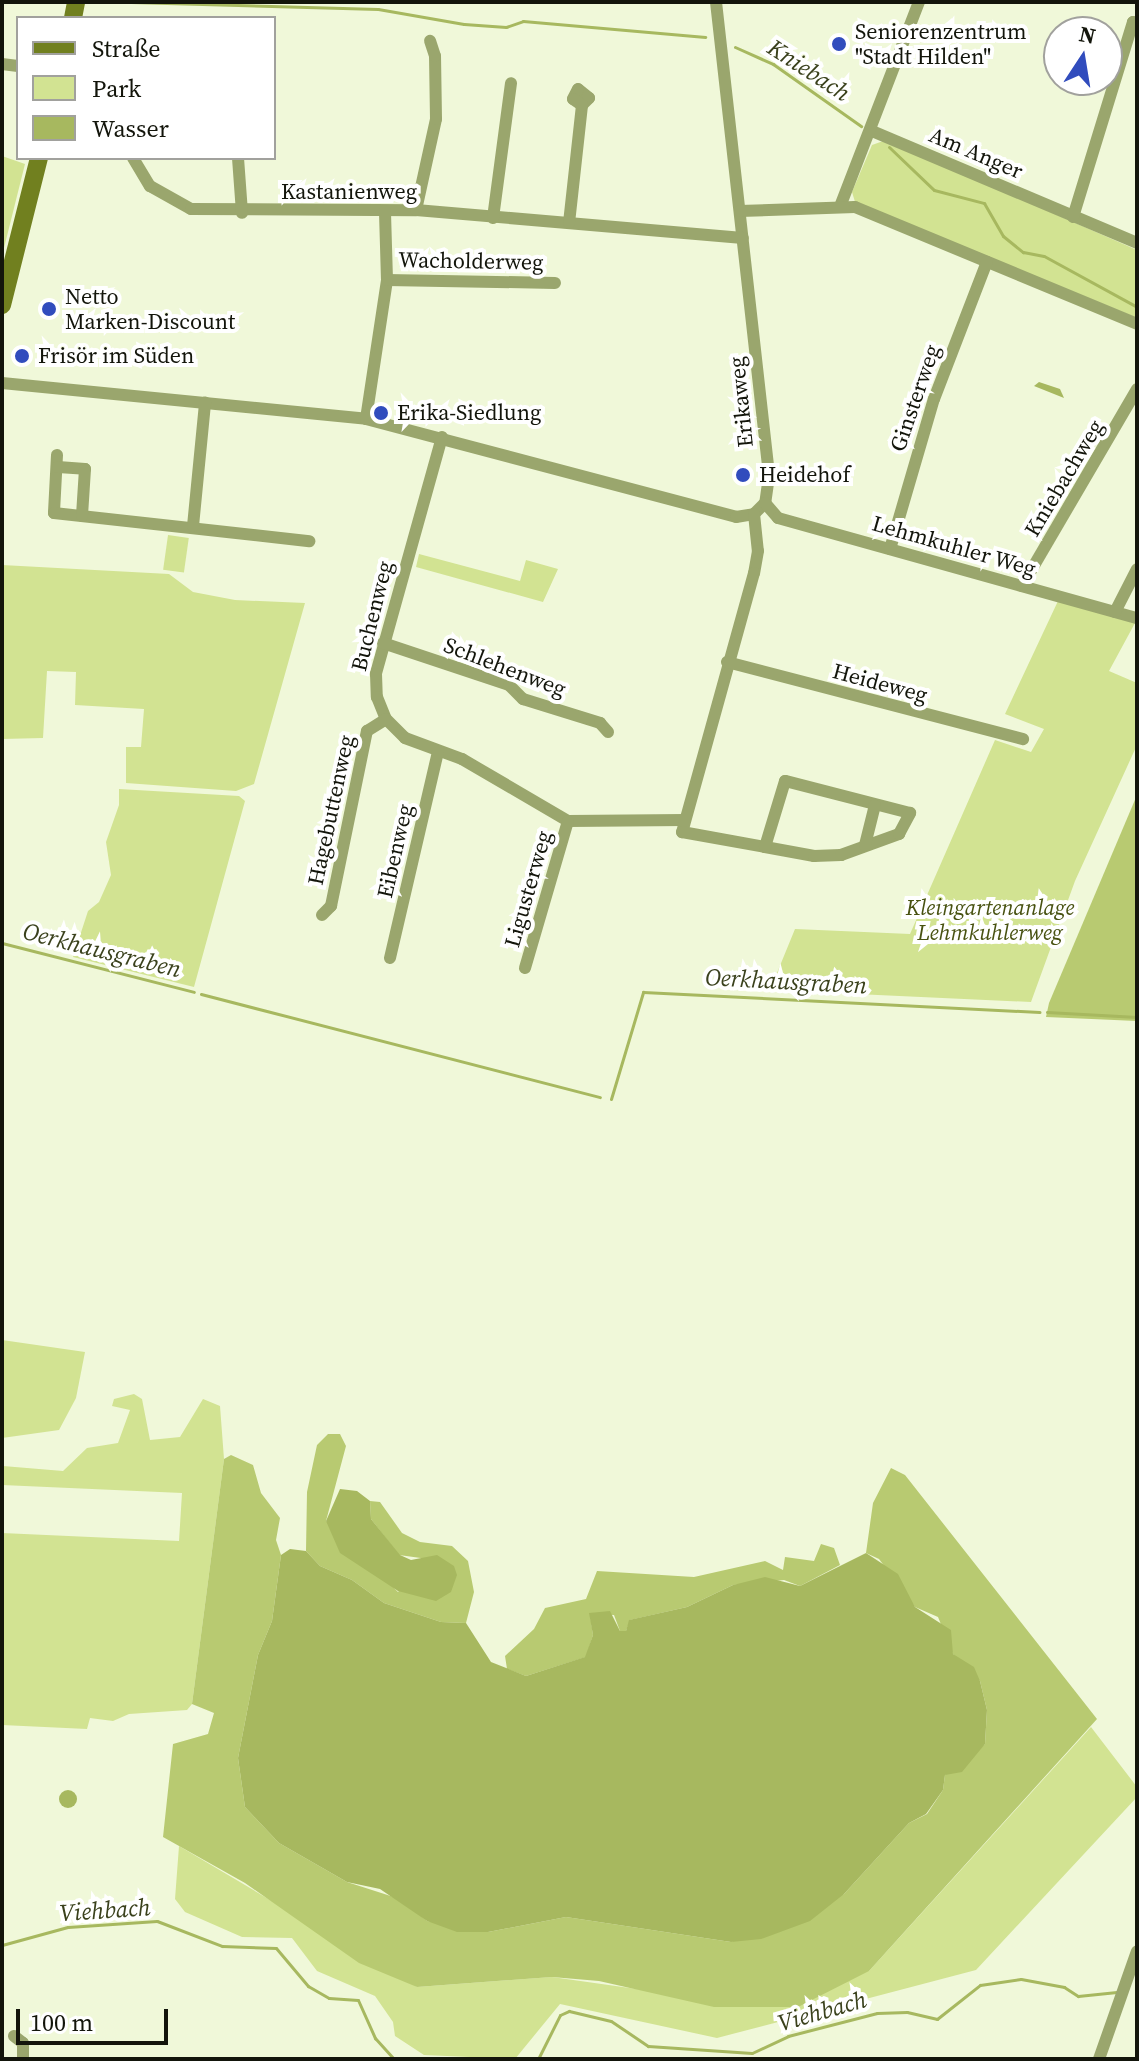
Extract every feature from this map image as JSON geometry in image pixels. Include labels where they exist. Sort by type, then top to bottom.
[{"type":"main road","points":[[2,305],[38,160]]},
{"type":"street","name":"Erikaweg","points":[[716,2],[769,476],[765,503]]},
{"type":"street","points":[[841,204],[872,131],[919,2]]},
{"type":"street","points":[[1073,217],[1135,23]]},
{"type":"street","points":[[416,210],[436,119],[435,56],[430,41]]},
{"type":"street","points":[[493,218],[511,83]]},
{"type":"street","points":[[569,223],[582,105]]},
{"type":"street","name":"Am Anger","points":[[872,131],[1137,243]]},
{"type":"street","name":"Kastanienweg","points":[[134,160],[141,175],[174,203],[242,213],[416,210],[743,238]]},
{"type":"street","points":[[238,160],[242,213]]},
{"type":"street","points":[[740,211],[841,204],[1137,324]]},
{"type":"street","points":[[366,419],[387,280],[385,211]]},
{"type":"street","name":"Ginsterweg","points":[[890,549],[934,399],[987,262]]},
{"type":"street","name":"Wacholderweg","points":[[387,280],[555,283]]},
{"type":"street","points":[[2,383],[366,419],[736,517],[754,514],[765,503]]},
{"type":"street","name":"Kniebachweg","points":[[1022,586],[1137,389]]},
{"type":"street","points":[[193,526],[205,403]]},
{"type":"street","name":"Buchenweg","points":[[386,719],[375,685],[383,643],[442,437]]},
{"type":"street","points":[[82,516],[85,469],[57,461],[54,513],[309,541]]},
{"type":"street","name":"Lehmkuhler Weg","points":[[765,503],[778,518],[1137,618]]},
{"type":"street","points":[[683,826],[758,551],[754,514]]},
{"type":"street","points":[[1115,612],[1137,569]]},
{"type":"street","name":"Schlehenweg","points":[[383,643],[509,685],[523,699],[600,723],[608,732]]},
{"type":"street","name":"Heideweg","points":[[727,662],[1023,739]]},
{"type":"street","points":[[386,719],[405,738],[462,759],[568,821],[683,826],[765,847],[814,856],[841,855],[899,834],[910,813],[785,781],[765,847]]},
{"type":"street","name":"Hagebuttenweg","points":[[322,915],[331,906],[367,731],[386,719]]},
{"type":"street","name":"Eibenweg","points":[[390,958],[438,752]]},
{"type":"street","points":[[865,845],[875,805]]},
{"type":"street","name":"Ligusterweg","points":[[525,968],[568,821]]},
{"type":"street","points":[[1099,2059],[1116,2000],[1137,1951]]},
{"type":"street","points":[[14,2036],[23,2043],[23,2059]]},
{"type":"green space","points":[[886,140],[1137,250],[1137,318],[855,202],[852,192],[872,145]]},
{"type":"green space","points":[[2,156],[25,164],[2,256]]},
{"type":"green space","points":[[168,535],[189,538],[184,573],[163,570]]},
{"type":"green space","points":[[419,554],[520,581],[526,560],[558,569],[543,602],[416,567]]},
{"type":"green space","points":[[2,565],[169,574],[193,592],[235,600],[305,603],[254,784],[236,791],[126,783],[126,747],[141,747],[144,709],[75,705],[76,672],[47,671],[43,738],[2,739]]},
{"type":"green space","name":"Kleingartenanlage Lehmkuhlerweg","points":[[1058,601],[1135,623],[1109,671],[1137,683],[1137,745],[1075,881],[1031,1002],[770,990],[795,929],[910,934],[995,740],[1031,752],[1044,729],[1005,714]]},
{"type":"green space","points":[[119,789],[239,796],[245,801],[194,987],[73,957],[88,911],[99,902],[111,875],[106,842],[119,805]]},
{"type":"green space","points":[[2,1340],[85,1352],[76,1398],[59,1430],[2,1438]]},
{"type":"green space","points":[[134,1394],[142,1399],[150,1440],[180,1437],[203,1399],[220,1406],[224,1459],[192,1704],[187,1710],[129,1714],[113,1721],[90,1718],[87,1729],[2,1725],[2,1533],[179,1541],[182,1493],[2,1485],[2,1455],[3,1466],[63,1471],[87,1448],[118,1443],[130,1410],[112,1406],[114,1399]]},
{"type":"green space","points":[[1091,1727],[1137,1787],[1137,1797],[976,1970],[717,2038],[560,2004],[515,2059],[424,2055],[395,2036],[393,2022],[375,1996],[317,1971],[292,1938],[242,1937],[185,1912],[175,1899],[179,1846],[417,1987],[552,1977],[651,1991],[869,1971]]},
{"type":"shaded area","points":[[1137,795],[1137,1021],[1046,1017],[1049,1003]]},
{"type":"shaded area","points":[[328,1434],[340,1434],[346,1446],[326,1521],[398,1592],[428,1559],[399,1555],[371,1519],[370,1501],[380,1502],[402,1533],[420,1542],[452,1546],[468,1561],[474,1592],[466,1623],[441,1622],[384,1603],[352,1580],[320,1566],[306,1551],[307,1492],[317,1445]]},
{"type":"shaded area","points":[[231,1455],[253,1465],[261,1493],[280,1518],[276,1540],[281,1555],[272,1621],[258,1655],[238,1758],[245,1807],[279,1843],[347,1882],[400,1899],[427,1921],[488,1932],[566,1917],[731,1942],[844,1894],[909,1823],[927,1814],[943,1790],[945,1775],[985,1744],[987,1710],[980,1681],[953,1654],[938,1617],[915,1607],[879,1559],[866,1553],[873,1503],[891,1468],[905,1475],[1097,1719],[869,1971],[798,2007],[714,2007],[599,1981],[552,1977],[417,1987],[359,1963],[245,1883],[163,1837],[173,1744],[208,1734],[214,1713],[192,1704],[224,1459]]},
{"type":"shaded area","points":[[821,1544],[834,1548],[840,1565],[800,1586],[784,1580],[733,1585],[687,1607],[630,1620],[626,1631],[620,1631],[614,1615],[590,1614],[593,1635],[586,1657],[526,1676],[507,1669],[505,1656],[534,1629],[545,1608],[586,1599],[597,1571],[694,1577],[765,1561],[783,1570],[785,1557],[814,1561]]},
{"type":"water","points":[[1039,382],[1060,389],[1064,398],[1034,386]]},
{"type":"water","points":[[340,1489],[357,1491],[370,1501],[371,1519],[400,1555],[411,1560],[437,1555],[454,1566],[457,1575],[451,1592],[436,1601],[398,1591],[340,1553],[326,1521]]},
{"type":"water","points":[[290,1549],[306,1551],[320,1566],[352,1580],[384,1603],[441,1622],[466,1623],[491,1662],[526,1676],[585,1657],[593,1635],[589,1613],[610,1611],[620,1631],[626,1631],[629,1620],[687,1607],[733,1585],[765,1577],[800,1586],[866,1553],[898,1574],[915,1607],[951,1630],[953,1654],[974,1667],[980,1681],[987,1710],[985,1744],[962,1772],[945,1775],[943,1790],[926,1814],[909,1823],[844,1894],[810,1921],[761,1939],[731,1942],[566,1917],[488,1932],[457,1932],[427,1921],[380,1889],[347,1882],[279,1843],[245,1807],[238,1758],[258,1655],[272,1621],[281,1555]]},
{"type":"water","points":[[64,1790],[72,1790],[77,1799],[75,1806],[64,1808],[59,1803],[59,1795]]},
{"type":"waterway","name":"Kniebach","points":[[131,2],[378,9],[464,24],[506,27],[523,21],[705,37]]},
{"type":"waterway","name":"Kniebach","points":[[735,47],[773,64],[861,126]]},
{"type":"waterway","name":"Kniebach","points":[[889,147],[934,190],[984,203],[1003,236],[1023,252],[1044,256],[1137,307]]},
{"type":"waterway","name":"Oerkhausgraben","points":[[2,943],[194,992]]},
{"type":"waterway","name":"Oerkhausgraben","points":[[611,1099],[643,992],[1039,1012]]},
{"type":"waterway","name":"Oerkhausgraben","points":[[201,994],[600,1097]]},
{"type":"waterway","name":"Oerkhausgraben","points":[[1047,1012],[1137,1017]]},
{"type":"waterway","name":"Viehbach","points":[[2,1945],[68,1927],[157,1921],[222,1946],[276,1948],[308,1986],[329,1998],[358,2000],[375,2038],[394,2059]]},
{"type":"waterway","name":"Viehbach","points":[[538,2059],[560,2015],[569,2011],[611,2021],[648,2046],[752,2053],[788,2036],[877,2013],[907,2012],[937,2019],[980,1985],[1021,1979],[1064,1987],[1078,1996],[1117,1992]]},
{"type":"place","name":"Seniorenzentrum \"Stadt Hilden\"","points":[[839,44]]},
{"type":"place","name":"Netto Marken-Discount","points":[[49,309]]},
{"type":"place","name":"Frisör im Süden","points":[[22,356]]},
{"type":"place","name":"Erika-Siedlung","points":[[381,413]]},
{"type":"place","name":"Heidehof","points":[[743,475]]}]
